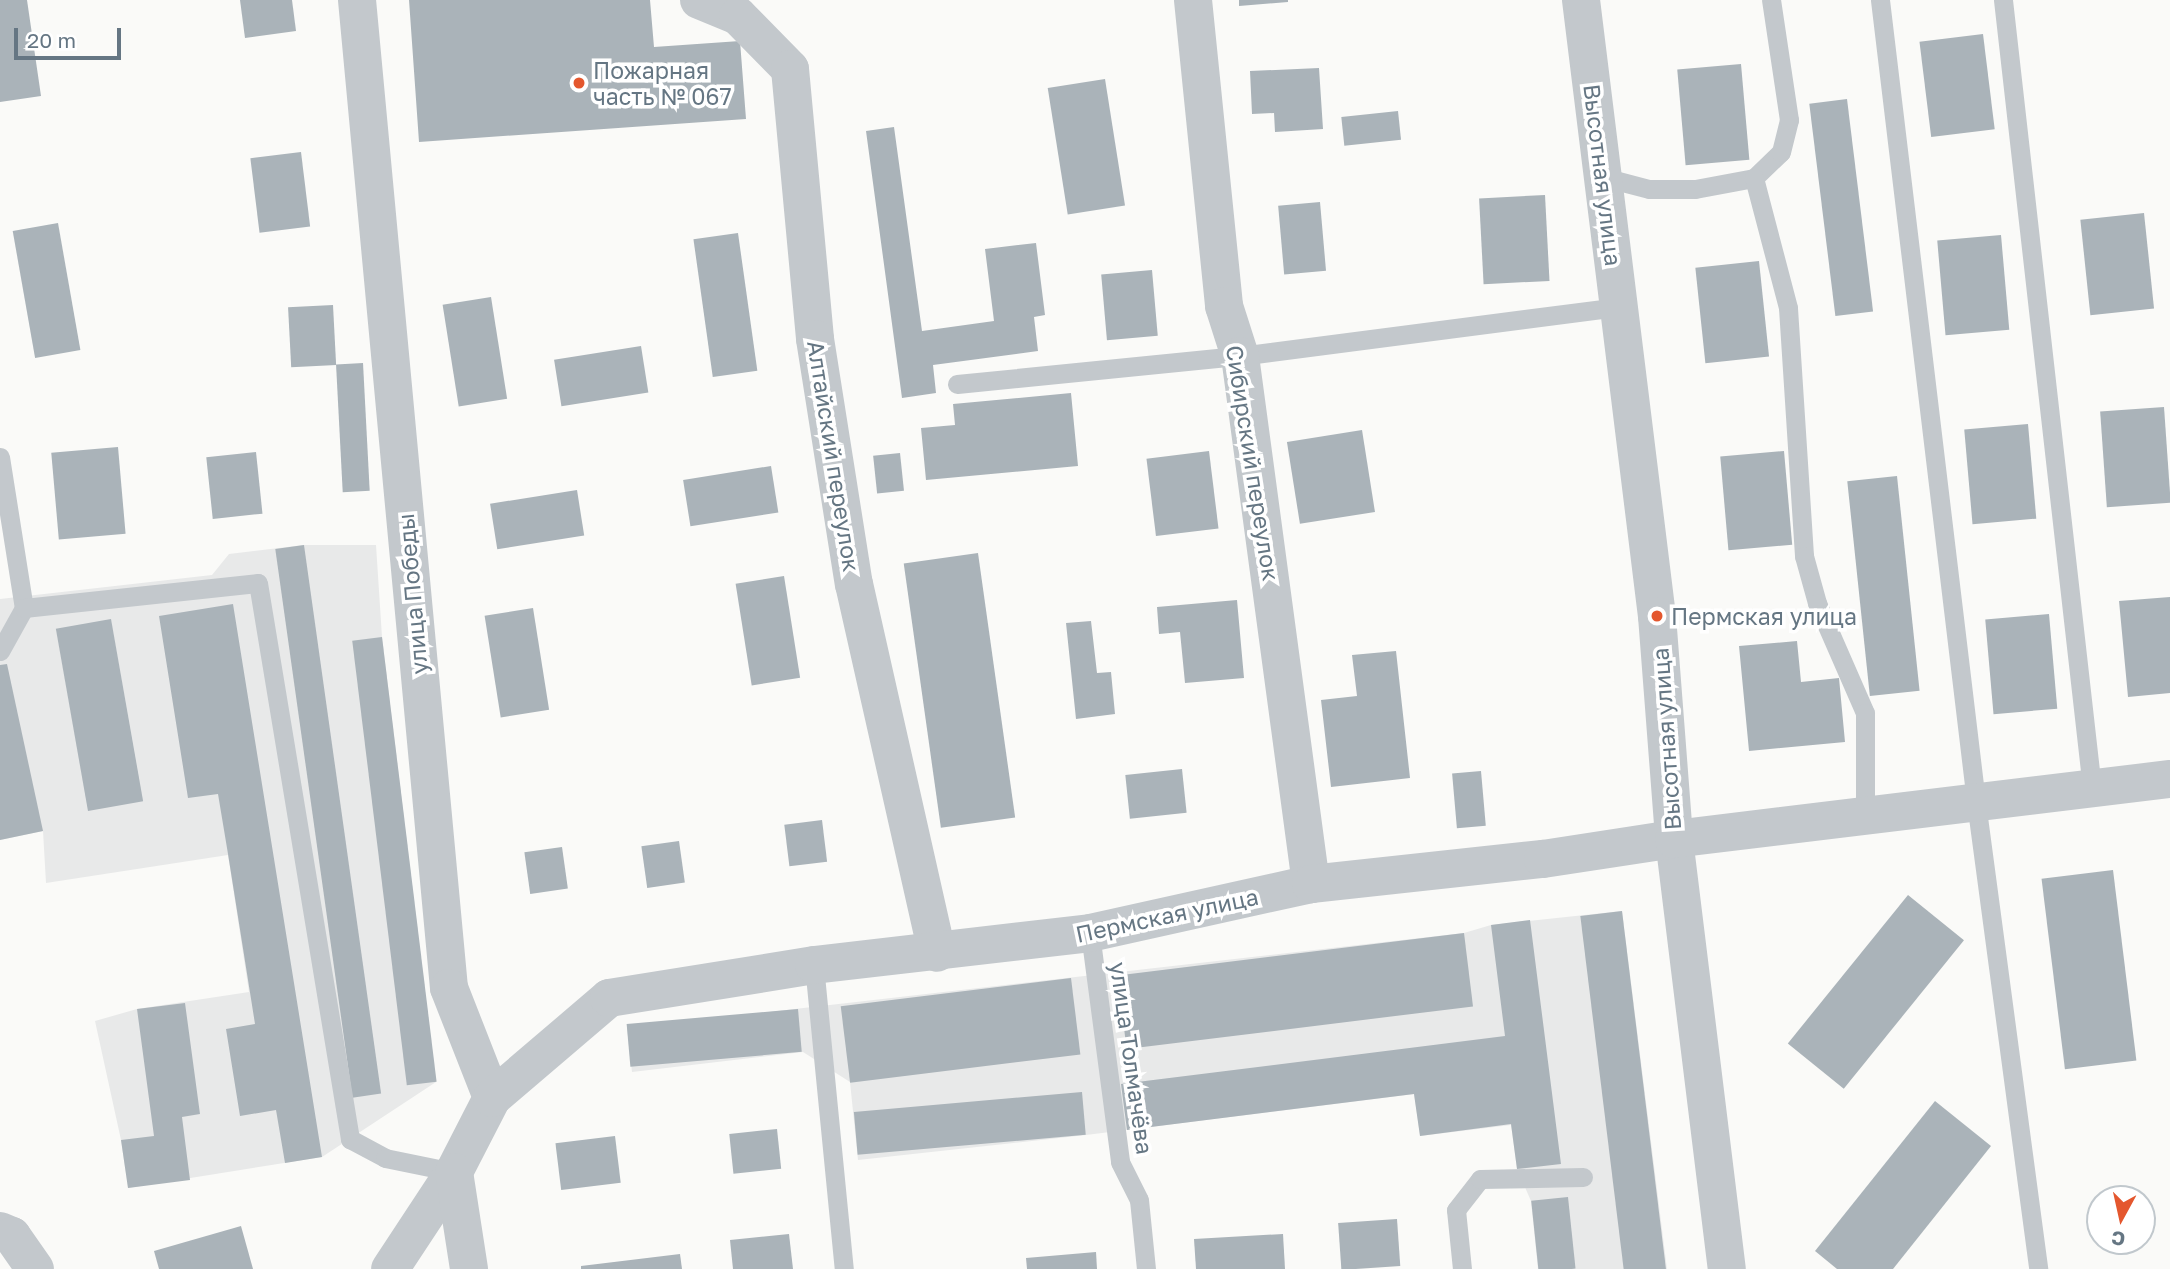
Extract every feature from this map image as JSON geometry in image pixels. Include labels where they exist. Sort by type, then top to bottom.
[{"type":"street","name":"улица Победы","points":[[357,0],[449,988],[492,1098]]},
{"type":"street","name":"Алтайский переулок","points":[[699,0],[738,16],[790,69],[815,339],[854,583],[937,953]]},
{"type":"street","name":"Сибирский переулок","points":[[1193,0],[1224,306],[1240,356],[1311,884]]},
{"type":"street","name":"Высотная улица","points":[[1581,0],[1657,615],[1674,839],[1727,1269]]},
{"type":"street","name":"Пермская улица","points":[[492,1098],[609,998],[814,965],[937,953],[1090,933],[1311,884],[1543,859],[1674,839],[2170,779]]},
{"type":"street","points":[[390,1269],[454,1172],[492,1098]]},
{"type":"street","points":[[454,1172],[469,1269]]},
{"type":"street","points":[[0,1231],[12,1236],[34,1269]]},
{"type":"lane","points":[[1603,177],[1649,189],[1695,189],[1754,178],[1781,152],[1789,120],[1771,0]]},
{"type":"lane","points":[[1880,0],[1976,802],[2038,1269]]},
{"type":"lane","points":[[2003,0],[2092,788]]},
{"type":"lane","points":[[1754,178],[1788,308],[1804,556],[1816,603],[1865,713],[1865,816]]},
{"type":"lane","points":[[957,384],[1240,356],[1619,307]]},
{"type":"lane","points":[[0,457],[24,608],[0,651]]},
{"type":"lane","points":[[24,608],[258,583],[350,1139],[385,1158],[454,1172]]},
{"type":"lane","name":"улица Толмачёва","points":[[1090,933],[1120,1162],[1139,1200],[1146,1269]]},
{"type":"lane","points":[[814,965],[844,1269]]},
{"type":"lane","points":[[1462,1269],[1456,1210],[1480,1179],[1583,1177]]},
{"type":"shaded area","points":[[304,545],[376,545],[382,637],[436,1082],[322,1157],[128,1188],[121,1140],[95,1021],[137,1009],[249,992],[228,855],[46,883],[43,831],[0,840],[0,599],[212,575],[229,554]]},
{"type":"shaded area","points":[[1622,911],[1667,1269],[1538,1269],[1531,1201],[1517,1169],[1511,1125],[1420,1136],[1414,1094],[858,1160],[850,1082],[803,1052],[632,1072],[627,1028],[1464,933],[1491,925]]},
{"type":"building","points":[[0,0],[27,0],[41,96],[0,102]]},
{"type":"building","points":[[240,0],[292,0],[296,31],[245,38]]},
{"type":"building","name":"Пожарная часть № 067","points":[[409,0],[650,0],[654,47],[740,41],[746,119],[419,142]]},
{"type":"building","points":[[1239,0],[1288,0],[1288,2],[1239,6]]},
{"type":"building","points":[[1983,34],[1995,129],[1931,137],[1919,42]]},
{"type":"building","points":[[1741,64],[1749,160],[1686,165],[1677,70]]},
{"type":"building","points":[[1319,68],[1323,129],[1275,132],[1274,113],[1252,114],[1250,71]]},
{"type":"building","points":[[1105,79],[1125,205],[1068,214],[1048,88]]},
{"type":"building","points":[[1847,99],[1873,311],[1835,316],[1809,104]]},
{"type":"building","points":[[1398,111],[1401,140],[1344,146],[1341,117]]},
{"type":"building","points":[[894,127],[922,331],[994,321],[985,249],[1036,243],[1045,315],[1034,317],[1038,351],[933,365],[936,393],[902,398],[866,131]]},
{"type":"building","points":[[301,152],[310,226],[260,233],[250,158]]},
{"type":"building","points":[[1545,195],[1550,281],[1484,284],[1479,198]]},
{"type":"building","points":[[1320,202],[1326,271],[1284,274],[1278,206]]},
{"type":"building","points":[[2144,213],[2154,308],[2090,315],[2080,220]]},
{"type":"building","points":[[58,223],[80,350],[35,358],[13,231]]},
{"type":"building","points":[[738,233],[757,371],[713,377],[693,239]]},
{"type":"building","points":[[2001,235],[2009,330],[1946,335],[1937,241]]},
{"type":"building","points":[[1759,261],[1769,356],[1705,363],[1695,268]]},
{"type":"building","points":[[1152,270],[1158,336],[1107,340],[1101,274]]},
{"type":"building","points":[[491,297],[507,399],[459,406],[443,305]]},
{"type":"building","points":[[333,305],[336,365],[291,367],[288,307]]},
{"type":"building","points":[[641,346],[648,392],[561,406],[554,360]]},
{"type":"building","points":[[363,363],[370,491],[343,492],[336,364]]},
{"type":"building","points":[[1071,393],[1078,466],[926,480],[921,428],[955,425],[953,404]]},
{"type":"building","points":[[2164,407],[2170,503],[2107,507],[2100,411]]},
{"type":"building","points":[[2028,424],[2036,519],[1973,524],[1964,430]]},
{"type":"building","points":[[1362,430],[1375,512],[1300,524],[1287,442]]},
{"type":"building","points":[[118,447],[126,534],[59,540],[51,453]]},
{"type":"building","points":[[1209,451],[1219,528],[1156,536],[1146,459]]},
{"type":"building","points":[[1784,451],[1792,545],[1728,550],[1720,457]]},
{"type":"building","points":[[256,452],[262,514],[213,519],[206,457]]},
{"type":"building","points":[[900,453],[904,491],[877,494],[873,456]]},
{"type":"building","points":[[771,466],[778,512],[690,526],[683,480]]},
{"type":"building","points":[[1897,476],[1920,691],[1870,696],[1847,481]]},
{"type":"building","points":[[577,490],[584,535],[497,549],[490,504]]},
{"type":"building","points":[[304,545],[381,1094],[352,1098],[275,549]]},
{"type":"building","points":[[978,553],[1015,817],[941,828],[904,563]]},
{"type":"building","points":[[784,576],[800,678],[752,685],[736,584]]},
{"type":"building","points":[[2170,597],[2170,693],[2128,697],[2119,601]]},
{"type":"building","points":[[1237,600],[1244,678],[1185,683],[1180,632],[1159,634],[1157,607]]},
{"type":"building","points":[[233,604],[322,1157],[285,1163],[276,1110],[240,1116],[226,1029],[255,1024],[228,854],[218,794],[188,798],[159,616]]},
{"type":"building","points":[[533,608],[549,710],[501,717],[485,616]]},
{"type":"building","points":[[2049,614],[2057,709],[1994,714],[1985,620]]},
{"type":"building","points":[[111,619],[143,801],[88,811],[56,629]]},
{"type":"building","points":[[1091,621],[1097,673],[1111,672],[1115,714],[1076,719],[1066,623]]},
{"type":"building","points":[[382,637],[437,1082],[407,1085],[352,641]]},
{"type":"building","points":[[1797,641],[1801,682],[1839,678],[1845,742],[1749,751],[1739,646]]},
{"type":"building","points":[[1396,651],[1410,778],[1331,787],[1321,700],[1357,696],[1352,655]]},
{"type":"building","points":[[7,664],[43,831],[0,840],[0,665]]},
{"type":"building","points":[[1182,769],[1187,813],[1130,819],[1125,775]]},
{"type":"building","points":[[1481,771],[1486,826],[1457,828],[1452,774]]},
{"type":"building","points":[[822,820],[827,862],[789,866],[784,825]]},
{"type":"building","points":[[679,841],[685,883],[647,888],[641,846]]},
{"type":"building","points":[[562,847],[568,889],[530,894],[524,852]]},
{"type":"building","points":[[2113,870],[2136,1061],[2065,1069],[2042,879]]},
{"type":"building","points":[[1908,895],[1964,940],[1844,1089],[1788,1043]]},
{"type":"building","points":[[1622,911],[1666,1269],[1624,1269],[1580,916]]},
{"type":"building","points":[[1530,920],[1561,1164],[1517,1169],[1511,1124],[1420,1136],[1414,1094],[1127,1130],[1121,1084],[1505,1036],[1491,925]]},
{"type":"building","points":[[1464,933],[1473,1006],[1127,1049],[1118,976]]},
{"type":"building","points":[[1071,978],[1080,1054],[850,1083],[841,1006]]},
{"type":"building","points":[[185,1003],[200,1114],[182,1117],[190,1180],[128,1188],[121,1140],[154,1136],[137,1009]]},
{"type":"building","points":[[798,1009],[802,1052],[630,1067],[627,1024]]},
{"type":"building","points":[[1082,1092],[1086,1135],[858,1155],[854,1112]]},
{"type":"building","points":[[1935,1101],[1991,1146],[1893,1269],[1837,1269],[1815,1251]]},
{"type":"building","points":[[777,1129],[781,1169],[733,1174],[729,1134]]},
{"type":"building","points":[[615,1136],[621,1183],[561,1190],[555,1143]]},
{"type":"building","points":[[1568,1197],[1576,1269],[1538,1269],[1531,1201]]},
{"type":"building","points":[[1397,1219],[1400,1266],[1341,1269],[1338,1223]]},
{"type":"building","points":[[241,1226],[253,1269],[159,1269],[154,1251]]},
{"type":"building","points":[[789,1234],[793,1269],[733,1269],[730,1240]]},
{"type":"building","points":[[1283,1234],[1285,1269],[1196,1269],[1194,1239]]},
{"type":"building","points":[[1096,1252],[1097,1269],[1027,1269],[1026,1258]]},
{"type":"building","points":[[680,1254],[682,1269],[581,1269],[581,1266]]},
{"type":"place","name":"Пожарная часть № 067","points":[[579,83]]},
{"type":"place","name":"Пермская улица","points":[[1657,616]]}]
